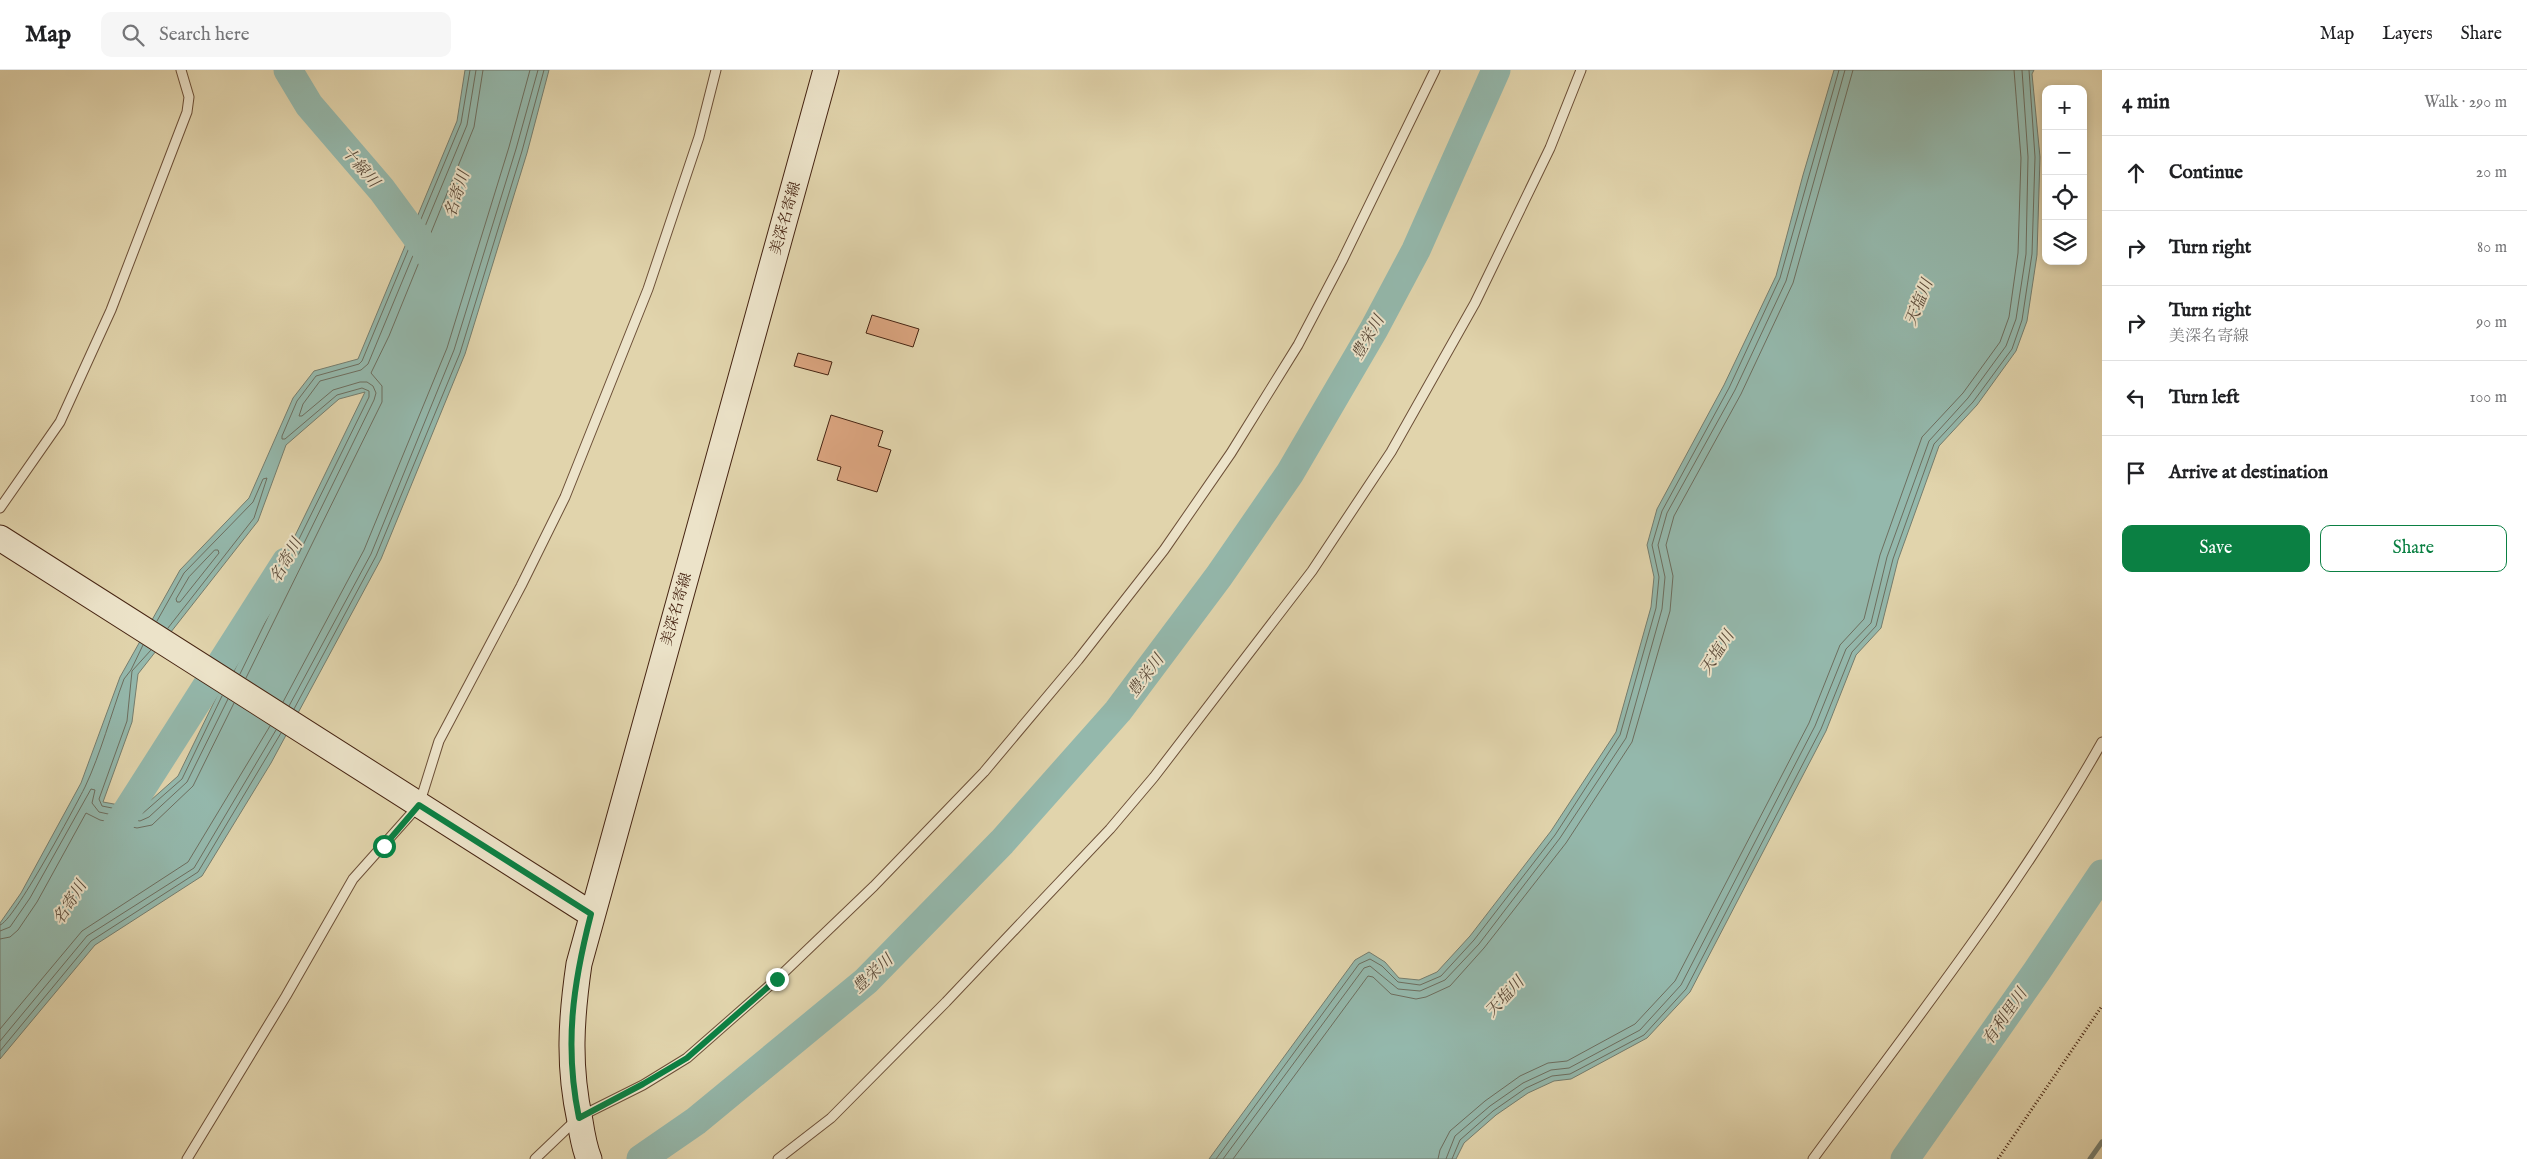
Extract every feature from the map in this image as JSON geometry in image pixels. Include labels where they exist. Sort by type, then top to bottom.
[{"type":"main road","name":"美深名寄線","points":[[588,1156],[572,1084],[570,1045],[578,964],[826,70]]},
{"type":"main road","points":[[7,543],[591,914]]},
{"type":"lane","points":[[0,508],[60,422],[111,310],[187,112],[189,97],[181,70]]},
{"type":"lane","points":[[186,1159],[286,996],[353,879],[419,805],[439,741],[521,586],[564,497],[648,289],[699,137],[716,70]]},
{"type":"lane","points":[[535,1159],[579,1118],[687,1058],[777,979],[874,886],[984,772],[1078,660],[1164,550],[1231,453],[1298,345],[1342,261],[1435,70]]},
{"type":"lane","points":[[778,1159],[831,1118],[946,1002],[1110,829],[1154,777],[1312,571],[1391,452],[1475,303],[1550,148],[1581,70]]},
{"type":"lane","points":[[1813,1159],[1965,953],[2064,809],[2102,742]]},
{"type":"path","points":[[1998,1159],[2102,1006]]},
{"type":"water","points":[[465,70],[549,70],[527,153],[465,354],[381,559],[271,763],[202,876],[95,945],[0,1059],[0,923],[21,893],[81,783],[120,677],[180,570],[249,498],[293,398],[314,371],[358,359],[457,121]],"holes":[[[365,392],[178,776],[141,809],[103,802],[132,722],[138,674],[258,521],[286,445],[339,399]]]},
{"type":"water","name":"天塩川","points":[[1834,70],[2034,70],[2032,74],[2040,157],[2037,255],[2027,321],[2016,351],[1977,405],[1939,446],[1898,560],[1881,628],[1856,655],[1826,731],[1690,992],[1647,1038],[1571,1079],[1554,1081],[1528,1093],[1496,1115],[1464,1143],[1456,1159],[1209,1159],[1355,960],[1369,952],[1385,962],[1399,978],[1419,980],[1437,972],[1470,936],[1551,831],[1616,732],[1651,607],[1654,577],[1647,545],[1657,509],[1724,385],[1776,276]]},
{"type":"building","points":[[872,315],[919,329],[913,347],[866,333]]},
{"type":"building","points":[[798,353],[832,362],[828,375],[794,366]]},
{"type":"building","points":[[831,415],[883,431],[878,446],[891,450],[877,492],[837,480],[841,467],[817,460]]},
{"type":"waterway","name":"十線川","points":[[288,70],[309,105],[382,190],[435,262]]},
{"type":"waterway","name":"豊栄川","points":[[641,1159],[696,1121],[866,981],[1002,842],[1118,711],[1219,576],[1290,473],[1374,329],[1416,250],[1496,70]]},
{"type":"waterway","name":"名寄川","points":[[108,841],[286,562]]},
{"type":"waterway","name":"有利里川","points":[[1905,1159],[2037,971],[2102,874]]},
{"type":"waterway","points":[[2090,1159],[2102,1142]]},
{"type":"route","points":[[384,846],[419,805],[591,914],[578,964],[570,1045],[572,1084],[579,1118],[687,1058],[777,979]]}]
